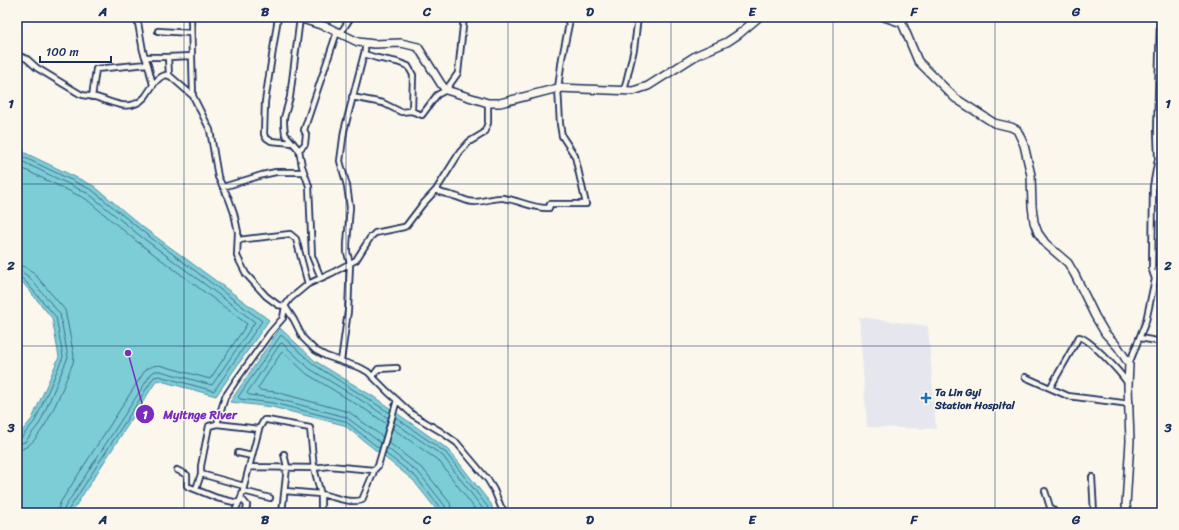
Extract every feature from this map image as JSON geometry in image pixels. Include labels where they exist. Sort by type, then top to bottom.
[{"type":"street","points":[[137,17],[143,51],[153,85]]},
{"type":"street","points":[[191,17],[193,96]]},
{"type":"street","points":[[278,17],[265,102],[264,135],[271,141],[293,143]]},
{"type":"street","points":[[321,278],[312,256],[309,186],[298,150],[285,134],[284,129],[284,118],[290,97],[298,17],[355,41],[374,44],[401,43],[418,48],[446,90],[488,103],[500,103],[558,88],[624,91],[648,86],[697,55],[727,42],[760,17]]},
{"type":"street","points":[[298,150],[306,144],[306,134],[304,130],[339,33],[351,17]]},
{"type":"street","points":[[352,97],[383,103],[404,112],[412,111],[422,115],[437,95],[446,90],[458,73],[464,17]]},
{"type":"street","points":[[436,190],[465,201],[476,202],[500,198],[514,200],[539,208],[549,208],[550,204],[586,204],[575,156],[562,136],[558,88],[569,24],[566,17]]},
{"type":"street","points":[[624,91],[634,49],[638,17]]},
{"type":"street","points":[[884,17],[904,20],[918,61],[955,98],[994,123],[1017,130],[1024,145],[1031,175],[1033,217],[1038,233],[1046,244],[1068,263],[1105,333],[1118,347],[1129,364]]},
{"type":"street","points":[[1155,279],[1152,270],[1153,187],[1155,183],[1158,159],[1157,131],[1160,17]]},
{"type":"street","points":[[158,31],[192,33]]},
{"type":"street","points":[[341,361],[348,311],[350,264],[347,244],[350,207],[347,186],[340,161],[344,131],[366,46],[364,42]]},
{"type":"street","points":[[364,54],[408,66],[413,75],[412,111]]},
{"type":"street","points":[[17,55],[27,59],[37,68],[80,94],[110,103],[128,106],[137,103],[163,75],[169,75],[193,96],[210,130],[216,169],[229,199],[238,227],[237,256],[246,274],[272,301],[278,305],[285,306],[303,338],[315,350],[326,356],[362,368],[373,376],[413,415],[457,443],[488,480],[501,507],[506,513]]},
{"type":"street","points":[[145,57],[192,56]]},
{"type":"street","points":[[168,57],[169,75]]},
{"type":"street","points":[[92,97],[96,69],[147,64]]},
{"type":"street","points":[[218,424],[225,397],[234,382],[270,333],[283,318],[285,306],[290,299],[308,284],[356,260],[370,238],[375,234],[404,228],[436,190],[460,152],[469,142],[484,132],[488,123],[488,103]]},
{"type":"street","points":[[223,187],[267,174],[304,172]]},
{"type":"street","points":[[1155,183],[1162,183]]},
{"type":"street","points":[[238,240],[290,234],[293,235],[296,239],[308,284]]},
{"type":"street","points":[[1127,513],[1126,505],[1130,441],[1130,404],[1128,386],[1129,364],[1146,321],[1155,279],[1162,258]]},
{"type":"street","points":[[1050,388],[1079,336],[1084,338],[1102,354],[1119,372],[1128,386]]},
{"type":"street","points":[[1140,338],[1162,342]]},
{"type":"street","points":[[373,376],[378,369],[397,368]]},
{"type":"street","points":[[1026,377],[1068,396],[1130,404]]},
{"type":"street","points":[[285,491],[321,495],[353,501],[362,500],[374,470],[378,466],[397,400]]},
{"type":"street","points":[[234,513],[244,489],[259,429],[264,420],[267,420],[310,428],[314,468],[321,495],[321,513]]},
{"type":"street","points":[[196,489],[201,474],[201,466],[209,426],[218,424],[259,429]]},
{"type":"street","points":[[238,453],[252,456]]},
{"type":"street","points":[[282,513],[286,467],[284,454]]},
{"type":"street","points":[[250,466],[314,468],[329,466],[374,470]]},
{"type":"street","points":[[177,470],[188,474],[187,486],[217,498],[238,503]]},
{"type":"street","points":[[201,474],[270,498]]},
{"type":"street","points":[[1092,476],[1094,513]]},
{"type":"street","points":[[1045,491],[1050,507],[1056,513]]},
{"type":"street","points":[[241,498],[247,505],[246,513]]},
{"type":"shaded area","points":[[859,317],[928,326],[936,429],[867,427]]},
{"type":"water","points":[[17,149],[94,186],[144,228],[269,320],[216,396],[157,380],[71,513],[17,513],[17,437],[32,419],[59,357],[52,318],[23,283],[17,280]]},
{"type":"water","points":[[280,328],[315,361],[374,397],[449,450],[491,504],[494,513],[439,513],[413,480],[344,425],[272,407],[230,402]]},
{"type":"place","name":"Myitnge River","points":[[128,353]]},
{"type":"place","name":"Ta Lin Gyi Station Hospital","points":[[926,398]]}]
